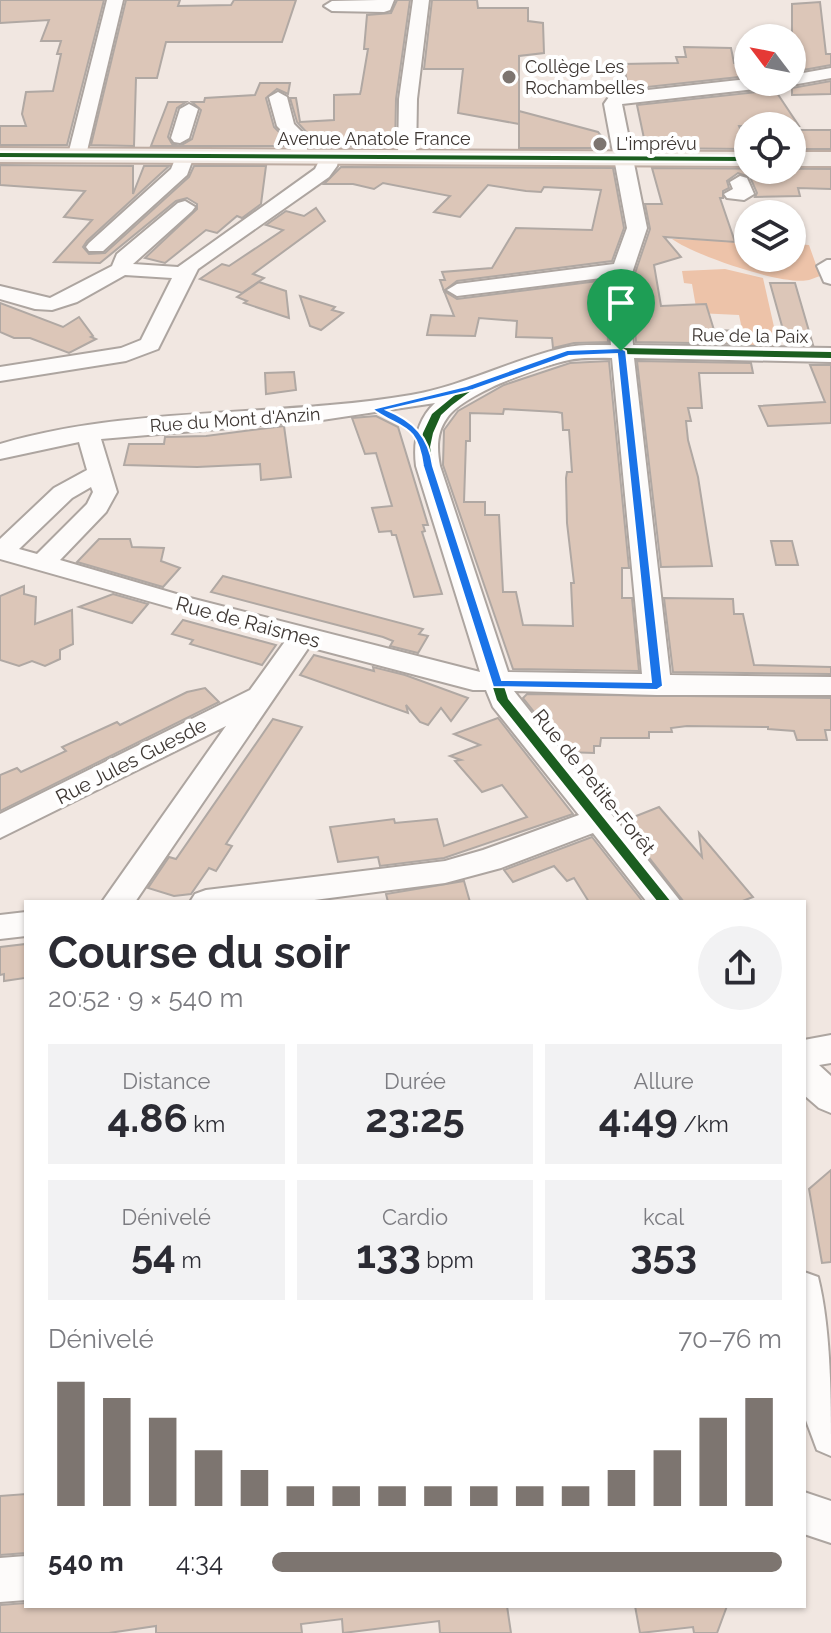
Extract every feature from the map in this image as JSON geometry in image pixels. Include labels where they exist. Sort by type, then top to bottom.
[{"type":"main road","name":"Avenue Anatole France","points":[[0,155],[77,155],[180,149],[312,156],[626,158],[734,171]]},
{"type":"main road","points":[[806,159],[831,159]]},
{"type":"street","points":[[77,155],[115,0]]},
{"type":"street","points":[[332,6],[384,7],[386,0]]},
{"type":"street","points":[[407,157],[408,99],[421,0]]},
{"type":"street","points":[[806,77],[831,73]]},
{"type":"street","points":[[657,686],[617,295],[620,269],[637,231],[626,158],[613,104],[617,98],[734,86]]},
{"type":"street","points":[[0,374],[145,348],[157,336],[183,273],[198,258],[322,173],[328,166],[312,156],[286,126],[278,97]]},
{"type":"street","points":[[96,247],[180,171],[180,149],[189,109]]},
{"type":"street","points":[[121,269],[124,258],[185,207]]},
{"type":"street","points":[[831,266],[827,266],[831,278]]},
{"type":"street","points":[[0,292],[35,303],[52,304],[70,298],[121,269],[183,273]]},
{"type":"street","points":[[457,290],[620,269]]},
{"type":"street","name":"Rue de la Paix","points":[[469,388],[567,353],[621,351],[831,355]]},
{"type":"street","points":[[425,447],[437,414],[469,388]]},
{"type":"street","name":"Rue du Mont d'Anzin","points":[[0,452],[30,443],[165,425],[377,409],[469,388]]},
{"type":"street","points":[[377,409],[406,421],[425,447]]},
{"type":"street","points":[[43,563],[102,500],[105,492],[88,434]]},
{"type":"street","name":"Rue de Petite-Forêt","points":[[425,447],[428,466],[497,684],[508,708],[663,900]]},
{"type":"street","points":[[1,551],[63,493],[101,472]]},
{"type":"street","name":"Rue de Raismes","points":[[1,551],[461,679],[497,684],[831,686]]},
{"type":"street","name":"Rue Jules Guesde","points":[[119,900],[302,637]]},
{"type":"street","name":"Rue Jules Guesde","points":[[0,827],[262,695]]},
{"type":"street","points":[[222,900],[445,872],[490,860],[599,819]]},
{"type":"street","points":[[0,927],[24,924]]},
{"type":"street","points":[[806,1054],[831,1049]]},
{"type":"street","points":[[806,1075],[831,1098]]},
{"type":"street","points":[[806,1302],[822,1408],[831,1436]]},
{"type":"street","points":[[806,1514],[831,1522]]},
{"type":"street","points":[[0,1580],[24,1578]]},
{"type":"shaded area","points":[[672,239],[734,241],[734,266],[718,261]]},
{"type":"shaded area","points":[[806,245],[809,245],[820,276],[797,281],[754,272],[806,272]]},
{"type":"shaded area","points":[[725,269],[763,278],[779,349],[746,348],[739,315],[697,313],[692,284],[684,283],[682,271]]},
{"type":"building","points":[[0,0],[104,0],[67,145],[0,145],[0,126],[26,126],[22,114],[26,92],[53,91],[61,41],[41,41],[49,20],[0,23]]},
{"type":"building","points":[[126,0],[180,0],[178,6],[231,5],[234,0],[296,0],[282,42],[166,42],[157,78],[136,78],[134,146],[91,145]]},
{"type":"building","points":[[397,0],[410,0],[396,99],[395,147],[310,146],[310,136],[297,122],[290,98],[296,98],[300,122],[334,120],[334,95],[360,94],[368,49],[364,49],[367,15],[391,13]]},
{"type":"building","points":[[432,0],[477,0],[478,8],[528,8],[528,21],[543,23],[544,53],[519,56],[519,124],[458,113],[463,69],[424,69]]},
{"type":"building","points":[[820,2],[826,54],[831,54],[831,65],[806,69],[806,24],[792,24],[792,4]]},
{"type":"building","points":[[684,47],[731,48],[734,78],[629,89],[623,64],[678,63],[676,57],[686,57]]},
{"type":"building","points":[[831,81],[831,94],[806,95],[806,85]]},
{"type":"building","points":[[260,83],[290,83],[288,94],[277,89],[266,98],[274,127],[287,140],[288,146],[180,146],[192,139],[201,110],[192,102],[204,102],[205,98],[255,95]]},
{"type":"building","points":[[734,94],[779,96],[790,112],[734,112],[734,149],[646,148],[637,105]]},
{"type":"building","points":[[168,102],[186,102],[177,108],[168,137],[172,144],[180,146],[151,146]]},
{"type":"building","points":[[519,111],[598,132],[606,148],[519,148]]},
{"type":"building","points":[[806,130],[831,130],[831,149],[806,149]]},
{"type":"building","points":[[0,165],[133,166],[133,194],[144,166],[169,166],[87,241],[83,247],[89,254],[105,253],[189,177],[194,166],[266,166],[261,204],[242,218],[237,216],[217,233],[206,230],[165,263],[145,258],[197,209],[197,204],[187,198],[176,201],[100,263],[54,262],[92,220],[64,217],[85,191],[0,185]]},
{"type":"building","points":[[341,167],[613,168],[624,228],[612,261],[457,281],[444,291],[440,280],[445,280],[442,272],[492,268],[516,228],[592,230],[601,190],[544,187],[541,192],[488,185],[460,217],[434,212],[450,196],[383,183],[374,189],[353,184],[324,184]]},
{"type":"building","points":[[652,168],[734,168],[734,176],[727,181],[729,188],[723,191],[723,198],[720,198],[734,242],[664,237],[681,257],[654,265],[661,306],[706,304],[714,330],[743,331],[746,344],[636,342],[631,285],[650,229],[645,204],[662,204]]},
{"type":"building","points":[[806,169],[831,169],[831,189],[798,188],[800,196],[755,197],[757,193],[753,184],[806,184]]},
{"type":"building","points":[[316,208],[325,221],[253,274],[264,278],[242,293],[200,279],[222,264],[229,266],[283,230],[266,225],[286,211],[304,216]]},
{"type":"building","points":[[606,280],[608,342],[574,343],[553,348],[552,338],[516,337],[517,321],[479,318],[475,336],[427,335],[431,315],[454,316],[444,291],[457,299]]},
{"type":"building","points":[[259,282],[286,291],[289,318],[244,303],[247,301],[237,297]]},
{"type":"building","points":[[770,283],[795,283],[813,345],[787,344]]},
{"type":"building","points":[[300,296],[335,307],[332,310],[343,313],[321,330],[310,326]]},
{"type":"building","points":[[0,303],[63,327],[79,317],[91,337],[96,339],[69,353],[30,338],[14,338],[0,332]]},
{"type":"building","points":[[609,361],[629,568],[622,568],[622,598],[632,598],[639,671],[513,669],[443,465],[444,430],[458,411],[504,385],[570,363]],"holes":[[[504,409],[562,413],[563,430],[569,430],[572,472],[567,472],[566,478],[567,523],[574,583],[571,583],[573,626],[523,625],[516,592],[503,592],[499,515],[485,515],[485,502],[464,502],[470,413],[503,414]]]},
{"type":"building","points":[[637,361],[751,363],[753,373],[699,373],[702,408],[688,408],[691,421],[686,421],[688,440],[698,477],[712,566],[661,567]]},
{"type":"building","points":[[810,365],[831,365],[831,423],[768,426],[759,406],[825,402]]},
{"type":"building","points":[[294,372],[296,390],[266,394],[265,373]]},
{"type":"building","points":[[376,416],[398,427],[428,525],[423,525],[425,531],[422,532],[442,594],[414,597],[396,535],[392,535],[391,531],[379,532],[372,508],[392,506],[376,453],[365,454],[352,418]]},
{"type":"building","points":[[284,426],[291,477],[261,480],[260,464],[197,467],[124,465],[129,444],[164,444],[165,437],[206,436]]},
{"type":"building","points":[[99,539],[130,539],[132,547],[164,548],[161,561],[180,568],[163,587],[77,562]]},
{"type":"building","points":[[771,541],[792,541],[798,565],[776,565]]},
{"type":"building","points":[[223,576],[423,629],[419,634],[428,636],[418,653],[390,646],[393,641],[383,637],[211,592]]},
{"type":"building","points":[[24,586],[24,594],[36,597],[35,624],[72,610],[73,644],[60,650],[60,659],[45,666],[32,661],[19,666],[0,660],[0,596]]},
{"type":"building","points":[[113,594],[148,604],[132,623],[79,607]]},
{"type":"building","points":[[664,598],[733,599],[734,614],[743,614],[754,665],[831,667],[831,674],[673,672]]},
{"type":"building","points":[[183,620],[276,645],[262,665],[190,644],[193,640],[172,634]]},
{"type":"building","points":[[314,655],[374,671],[373,667],[405,675],[468,698],[451,721],[441,708],[428,725],[420,722],[406,705],[408,713],[300,675]]},
{"type":"building","points":[[205,688],[219,702],[0,811],[0,775],[17,768],[21,772],[66,751],[62,747],[117,722],[120,725],[187,692]]},
{"type":"building","points":[[527,694],[831,698],[831,730],[825,730],[827,740],[797,740],[794,731],[768,727],[687,726],[671,728],[672,732],[649,732],[649,738],[601,738],[600,746],[594,746],[594,753],[566,752],[523,698]]},
{"type":"building","points":[[498,718],[573,814],[444,858],[380,866],[378,857],[338,862],[330,827],[394,819],[395,823],[437,819],[444,846],[527,817],[502,785],[482,792],[455,761],[461,760],[450,756],[480,745],[454,734]]},
{"type":"building","points":[[273,719],[302,727],[226,844],[232,846],[216,871],[209,868],[191,894],[174,896],[148,888],[169,857],[176,859]]},
{"type":"building","points":[[659,807],[702,857],[699,833],[753,897],[745,900],[682,900],[621,822]]},
{"type":"building","points":[[592,837],[641,900],[588,900],[574,878],[567,881],[554,866],[513,882],[504,870]]},
{"type":"building","points":[[464,881],[469,900],[388,900],[386,894]]},
{"type":"building","points":[[24,944],[24,978],[4,981],[4,974],[0,975],[0,947]]},
{"type":"building","points":[[831,1170],[831,1262],[822,1263],[809,1189]]},
{"type":"building","points":[[24,1494],[24,1553],[0,1555],[0,1496]]},
{"type":"building","points":[[24,1603],[24,1608],[507,1608],[511,1633],[440,1633],[439,1621],[343,1633],[342,1619],[301,1624],[302,1633],[156,1633],[156,1626],[109,1633],[0,1633],[0,1605]]},
{"type":"building","points":[[635,1608],[726,1608],[717,1633],[694,1633],[693,1627],[640,1633]]},
{"type":"cycle path","points":[[0,155],[734,159]]},
{"type":"cycle path","points":[[663,900],[503,700],[428,466],[425,447],[428,433],[437,414],[469,388],[567,353],[621,351],[831,355]]},
{"type":"place","name":"Collège Les Rochambelles","points":[[509,77]]},
{"type":"place","name":"L'imprévu","points":[[600,144]]},
{"type":"route","points":[[621,351],[657,686],[497,684],[428,466],[425,447],[406,421],[377,409],[469,388],[567,353],[621,351]]}]
